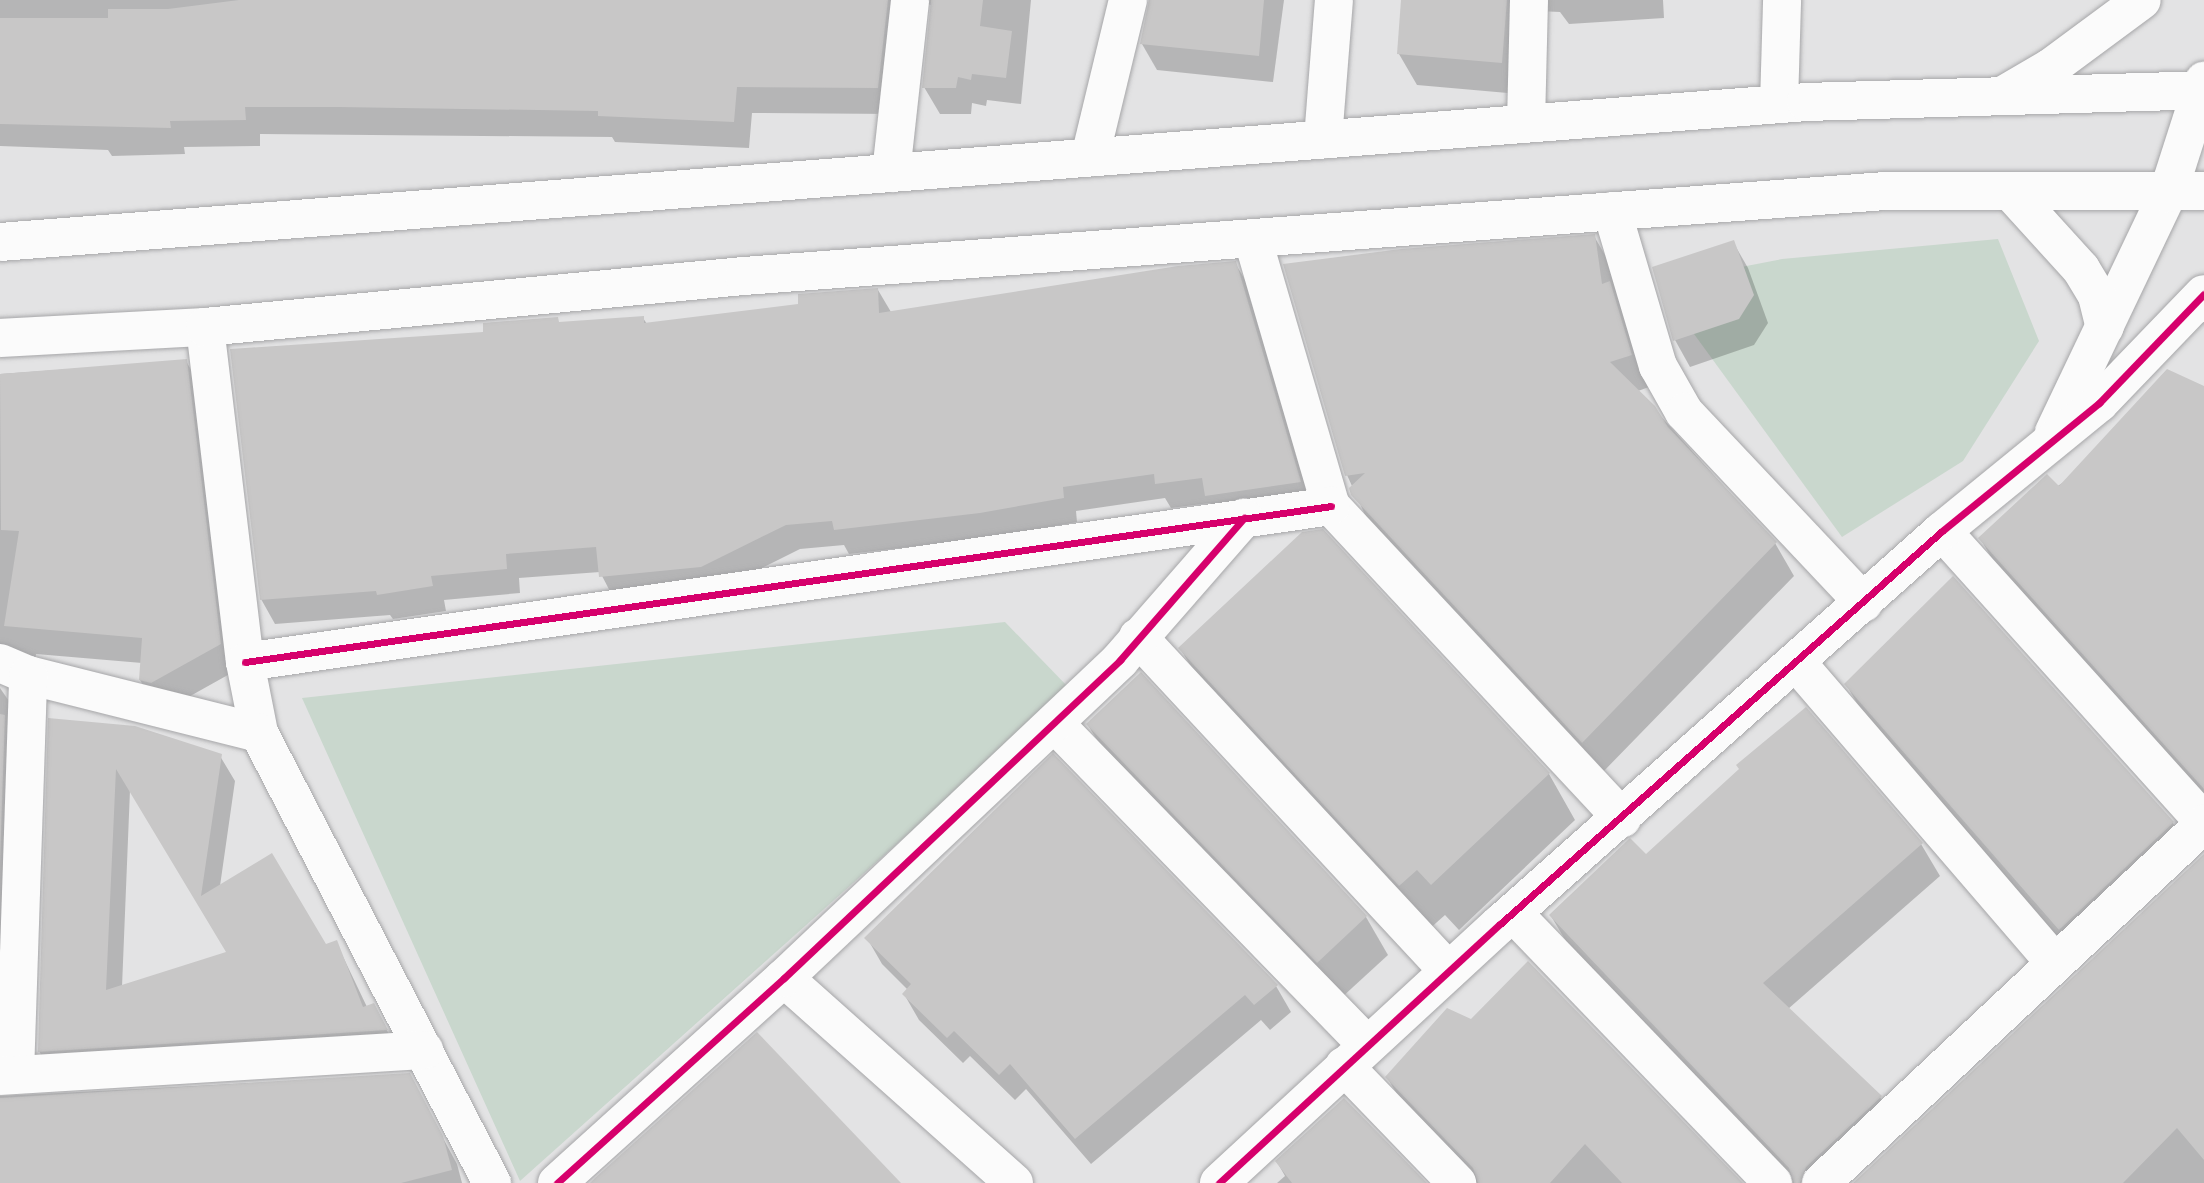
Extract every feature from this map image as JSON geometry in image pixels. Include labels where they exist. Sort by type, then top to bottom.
[{"type":"street","points":[[891,173],[910,0]]},
{"type":"street","points":[[1090,157],[1128,0]]},
{"type":"street","points":[[1323,139],[1334,0]]},
{"type":"street","points":[[1526,123],[1529,0]]},
{"type":"street","points":[[1779,104],[1782,0]]},
{"type":"street","points":[[1998,98],[2130,4]]},
{"type":"street","points":[[0,243],[1779,104],[1998,98],[2203,87],[2186,192],[2105,327],[2050,440]]},
{"type":"street","points":[[0,338],[205,327],[744,276],[1884,191],[2186,192]]},
{"type":"street","points":[[2011,192],[2081,269],[2097,296],[2105,327]]},
{"type":"street","points":[[1612,211],[1658,366],[1684,412],[1864,603]]},
{"type":"street","points":[[1254,240],[1331,506],[1622,818]]},
{"type":"street","points":[[1219,1183],[1448,971],[1797,663],[1942,531],[2099,402],[2203,303]]},
{"type":"street","points":[[205,327],[245,663],[259,733],[492,1183]]},
{"type":"street","points":[[245,663],[1331,506]]},
{"type":"street","points":[[557,1183],[784,978],[1054,723],[1138,637],[1244,518]]},
{"type":"street","points":[[1821,1183],[2204,823],[1942,531]]},
{"type":"street","points":[[1138,637],[1448,971]]},
{"type":"street","points":[[1797,663],[2055,963]]},
{"type":"street","points":[[259,733],[14,669],[7,1075],[424,1050]]},
{"type":"street","points":[[1054,723],[1355,1056],[1457,1183]]},
{"type":"street","points":[[1513,913],[1773,1183]]},
{"type":"street","points":[[784,978],[1014,1183]]},
{"type":"shaded area","points":[[1998,239],[2039,341],[1963,461],[1842,537],[1694,334],[1664,282],[1782,259]]},
{"type":"shaded area","points":[[1005,622],[1070,689],[520,1181],[302,698]]},
{"type":"building","points":[[239,0],[888,0],[878,88],[737,87],[734,122],[598,116],[598,111],[245,107],[246,120],[170,121],[171,128],[0,124],[0,18],[108,18],[108,9],[168,9]]},
{"type":"building","points":[[931,0],[983,0],[980,26],[1012,31],[1006,78],[972,74],[971,80],[958,77],[956,88],[922,88]]},
{"type":"building","points":[[1149,0],[1264,0],[1259,56],[1140,44]]},
{"type":"building","points":[[1401,0],[1507,0],[1502,63],[1397,54]]},
{"type":"building","points":[[1595,234],[1602,284],[1610,281],[1632,355],[1610,362],[1655,406],[1668,427],[1777,542],[1582,743],[1351,495],[1349,488],[1365,473],[1345,476],[1283,264],[1401,249]]},
{"type":"building","points":[[1734,240],[1754,295],[1739,319],[1673,341],[1652,267]]},
{"type":"building","points":[[1236,261],[1301,482],[1205,496],[1202,478],[1155,484],[1154,474],[1063,487],[1064,498],[980,513],[834,530],[832,521],[786,525],[701,567],[599,577],[596,547],[506,554],[507,569],[431,576],[433,586],[377,595],[376,591],[260,600],[230,349],[483,332],[483,323],[558,317],[559,322],[644,316],[644,323],[798,304],[798,294],[878,288],[879,313],[1178,266]]},
{"type":"building","points":[[187,359],[221,644],[151,683],[139,680],[142,638],[4,626],[19,531],[1,530],[0,374]]},
{"type":"building","points":[[2167,369],[2204,386],[2204,789],[1978,538],[2047,474],[2059,486]]},
{"type":"building","points":[[1323,529],[1550,773],[1431,885],[1417,870],[1399,886],[1178,648],[1302,532]]},
{"type":"building","points":[[1953,576],[2174,822],[2059,930],[1844,684]]},
{"type":"building","points":[[1141,672],[1367,916],[1317,963],[1086,724]]},
{"type":"building","points":[[1806,707],[1923,843],[1763,983],[1882,1096],[1806,1167],[1800,1183],[1794,1183],[1789,1168],[1549,915],[1630,838],[1646,854],[1739,769],[1736,765]]},
{"type":"building","points":[[0,714],[5,715],[0,863]]},
{"type":"building","points":[[48,718],[135,726],[222,754],[201,896],[272,853],[326,944],[337,940],[363,1007],[374,1003],[388,1030],[38,1052]],"holes":[[[116,769],[226,952],[106,990]]]},
{"type":"building","points":[[1053,753],[1278,985],[1254,1005],[1245,995],[1075,1139],[1010,1064],[999,1075],[954,1031],[947,1038],[902,994],[911,984],[864,938]]},
{"type":"building","points":[[2204,854],[2204,1160],[2177,1128],[2123,1183],[1853,1183]]},
{"type":"building","points":[[1528,961],[1743,1183],[1622,1183],[1585,1144],[1550,1183],[1478,1183],[1473,1168],[1385,1077],[1447,1008],[1471,1019]]},
{"type":"building","points":[[757,1032],[901,1183],[590,1183],[595,1178]]},
{"type":"building","points":[[410,1073],[443,1136],[452,1170],[401,1183],[0,1183],[0,1098]]},
{"type":"building","points":[[1344,1098],[1427,1183],[1292,1183],[1275,1161]]},
{"type":"cycle path","points":[[1219,1183],[1500,924],[1942,531],[2099,403],[2204,294]]},
{"type":"cycle path","points":[[245,662],[1331,506]]},
{"type":"cycle path","points":[[557,1183],[784,978],[1120,660],[1244,518]]}]
